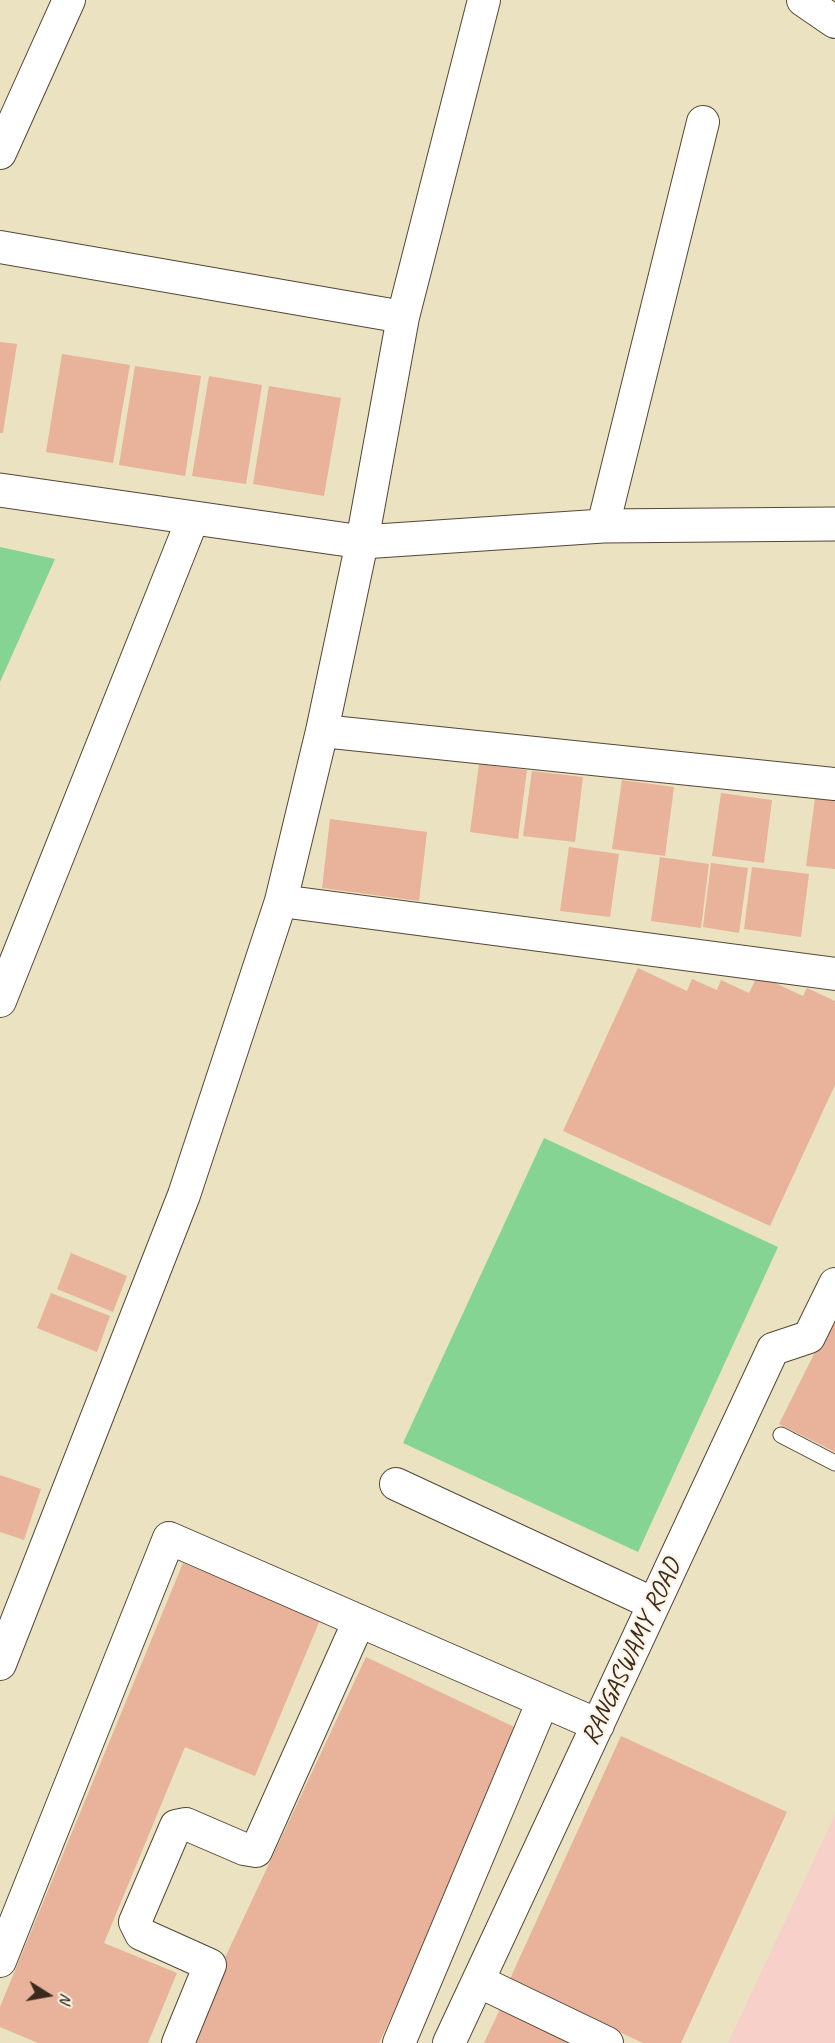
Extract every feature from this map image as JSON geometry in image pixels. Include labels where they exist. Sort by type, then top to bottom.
[{"type":"street","points":[[0,153],[69,0]]},
{"type":"street","points":[[0,1664],[184,1196],[281,901],[322,731],[362,542],[403,317],[484,0]]},
{"type":"street","points":[[802,0],[835,22]]},
{"type":"street","points":[[603,526],[703,122]]},
{"type":"street","points":[[0,247],[403,317]]},
{"type":"street","points":[[0,490],[362,542],[603,526],[835,524]]},
{"type":"street","points":[[0,1001],[193,518]]},
{"type":"street","points":[[322,731],[835,784]]},
{"type":"street","points":[[281,901],[835,974]]},
{"type":"street","name":"RANGASWAMY ROAD","points":[[449,2043],[773,1349],[809,1337],[835,1284]]},
{"type":"street","points":[[396,1484],[654,1605]]},
{"type":"street","points":[[0,1961],[169,1538],[598,1725]]},
{"type":"street","points":[[178,2043],[210,1965],[141,1934],[135,1927],[176,1826],[180,1824],[250,1852],[256,1851],[359,1621]]},
{"type":"street","points":[[399,2043],[543,1701]]},
{"type":"street","points":[[478,1981],[607,2043]]},
{"type":"lane","points":[[781,1435],[835,1463]]},
{"type":"shaded area","points":[[835,1815],[835,2043],[728,2043]]},
{"type":"green space","points":[[0,547],[55,559],[0,682]]},
{"type":"green space","points":[[544,1138],[778,1247],[638,1552],[403,1443]]},
{"type":"building","points":[[0,342],[17,344],[3,433],[0,433]]},
{"type":"building","points":[[62,354],[130,365],[113,463],[46,452]]},
{"type":"building","points":[[135,366],[201,376],[185,476],[119,465]]},
{"type":"building","points":[[209,376],[262,385],[246,484],[192,476]]},
{"type":"building","points":[[269,386],[341,398],[324,496],[253,484]]},
{"type":"building","points":[[479,764],[527,770],[518,839],[470,832]]},
{"type":"building","points":[[532,771],[583,777],[575,842],[523,836]]},
{"type":"building","points":[[622,780],[674,787],[665,856],[612,849]]},
{"type":"building","points":[[721,793],[772,800],[764,863],[712,856]]},
{"type":"building","points":[[815,798],[835,801],[835,869],[806,866]]},
{"type":"building","points":[[330,819],[427,832],[419,901],[322,888]]},
{"type":"building","points":[[569,847],[619,854],[610,917],[560,911]]},
{"type":"building","points":[[660,857],[709,864],[701,928],[651,921]]},
{"type":"building","points":[[711,863],[748,868],[739,933],[703,927]]},
{"type":"building","points":[[752,867],[809,874],[801,937],[744,929]]},
{"type":"building","points":[[638,968],[687,991],[692,979],[717,990],[721,980],[749,993],[758,975],[803,996],[807,988],[835,1001],[835,1085],[770,1226],[563,1131]]},
{"type":"building","points":[[71,1253],[127,1276],[113,1312],[57,1289]]},
{"type":"building","points":[[51,1293],[110,1316],[97,1352],[37,1328]]},
{"type":"building","points":[[835,1312],[835,1452],[779,1424]]},
{"type":"building","points":[[0,1475],[41,1489],[24,1540],[0,1532]]},
{"type":"building","points":[[183,1563],[320,1620],[255,1776],[185,1747],[104,1943],[177,1973],[148,2043],[38,2043],[0,2027],[0,2007]]},
{"type":"building","points":[[366,1657],[525,1732],[379,2043],[185,2043]]},
{"type":"building","points":[[621,1736],[787,1812],[681,2043],[643,2043],[509,1981]]},
{"type":"building","points":[[501,2007],[579,2043],[484,2043]]}]
